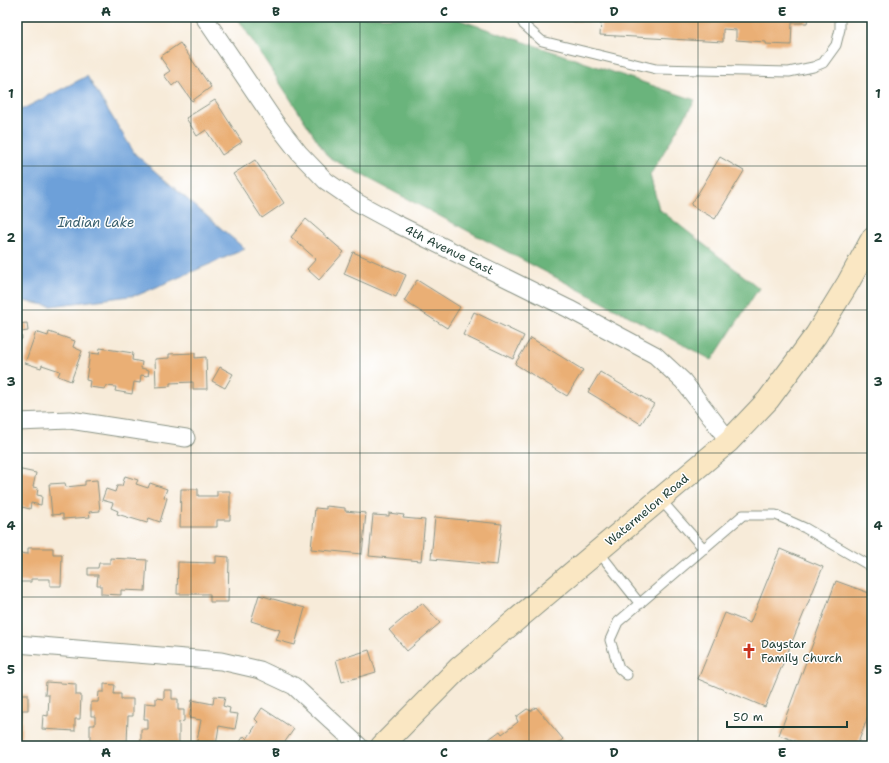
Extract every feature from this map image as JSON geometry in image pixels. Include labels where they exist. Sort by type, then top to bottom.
[{"type":"main road","name":"Watermelon Road","points":[[382,746],[459,668],[729,441],[768,400],[816,335],[848,283],[872,239]]},
{"type":"street","name":"4th Avenue East","points":[[204,17],[275,122],[299,153],[326,181],[358,203],[393,222],[569,308],[655,355],[683,381],[729,441]]},
{"type":"street","points":[[17,422],[70,420],[186,438]]},
{"type":"street","points":[[17,644],[221,661],[260,670],[294,686],[359,746]]},
{"type":"lane","points":[[520,17],[524,25],[542,41],[656,69],[788,72],[813,68],[823,63],[836,45],[840,29],[840,17]]},
{"type":"lane","points":[[660,499],[704,549]]},
{"type":"lane","points":[[627,675],[618,668],[610,640],[618,622],[743,515],[776,515],[805,528],[872,567]]},
{"type":"lane","points":[[598,551],[640,604]]},
{"type":"green space","points":[[237,17],[451,17],[695,100],[650,175],[659,209],[759,288],[712,360],[328,157]]},
{"type":"water","name":"Indian Lake","points":[[87,76],[135,154],[245,249],[138,295],[51,306],[17,300],[17,112]]},
{"type":"building","points":[[572,17],[808,17],[807,23],[792,23],[791,45],[766,44],[766,42],[736,40],[736,30],[723,29],[723,42],[600,35],[601,22],[572,21]]},
{"type":"building","points":[[180,43],[211,87],[192,101],[178,81],[172,86],[164,75],[170,71],[160,57]]},
{"type":"building","points":[[215,100],[242,142],[222,155],[206,130],[197,136],[186,118]]},
{"type":"building","points":[[720,157],[744,171],[715,219],[691,205]]},
{"type":"building","points":[[255,160],[284,203],[262,218],[233,174]]},
{"type":"building","points":[[306,219],[344,252],[319,280],[307,269],[316,259],[291,237]]},
{"type":"building","points":[[353,252],[406,275],[396,297],[344,274]]},
{"type":"building","points":[[417,280],[460,307],[447,328],[404,301]]},
{"type":"building","points":[[474,312],[524,336],[513,359],[463,335]]},
{"type":"building","points":[[27,323],[28,331],[21,332],[22,339],[17,340],[17,324]]},
{"type":"building","points":[[36,332],[48,336],[49,332],[75,341],[73,347],[82,351],[71,381],[58,376],[60,371],[42,365],[41,368],[25,363]]},
{"type":"building","points":[[531,338],[583,370],[567,396],[515,364]]},
{"type":"building","points":[[100,348],[133,353],[132,360],[142,362],[141,368],[149,370],[148,376],[141,375],[140,383],[134,382],[132,394],[115,391],[116,387],[106,386],[105,389],[89,387],[90,381],[86,380],[90,353],[99,354]]},
{"type":"building","points":[[195,353],[195,358],[206,357],[207,389],[193,389],[193,382],[170,383],[170,386],[156,387],[155,359],[169,358],[169,354]]},
{"type":"building","points":[[220,367],[233,374],[225,388],[212,381]]},
{"type":"building","points":[[600,372],[654,404],[641,424],[588,392]]},
{"type":"building","points":[[17,469],[36,473],[33,487],[38,488],[37,495],[42,496],[41,505],[31,503],[30,509],[22,507],[21,513],[17,512]]},
{"type":"building","points":[[125,476],[138,480],[136,484],[148,488],[150,483],[167,489],[164,497],[167,498],[160,522],[149,518],[147,523],[117,514],[118,511],[111,508],[113,503],[102,500],[106,489],[115,492],[117,486],[122,486]]},
{"type":"building","points":[[97,480],[100,511],[89,512],[90,517],[63,519],[63,514],[52,515],[49,484],[65,483],[66,487],[85,485],[85,481]]},
{"type":"building","points":[[181,489],[198,489],[198,496],[217,496],[217,491],[230,491],[230,520],[217,520],[217,527],[180,527]]},
{"type":"building","points":[[326,506],[345,508],[345,511],[366,513],[362,554],[311,549],[315,508],[326,509]]},
{"type":"building","points":[[389,513],[404,515],[403,518],[425,520],[421,561],[369,556],[373,515],[389,516]]},
{"type":"building","points":[[435,517],[502,524],[497,565],[431,559]]},
{"type":"building","points":[[28,548],[53,548],[53,554],[62,554],[61,586],[50,586],[50,579],[31,579],[31,582],[17,582],[17,553],[28,554]]},
{"type":"building","name":"Daystar Family Church","points":[[780,549],[823,567],[765,707],[698,679],[725,613],[750,623]]},
{"type":"building","points":[[216,556],[229,557],[228,602],[210,602],[210,594],[177,594],[178,562],[216,563]]},
{"type":"building","points":[[110,558],[147,560],[145,591],[121,590],[121,595],[101,594],[101,585],[97,585],[98,575],[88,575],[88,568],[98,568],[99,563],[110,563]]},
{"type":"building","points":[[836,581],[872,594],[872,705],[857,746],[809,746],[779,735]]},
{"type":"building","points":[[259,595],[305,608],[295,645],[276,640],[280,630],[251,621]]},
{"type":"building","points":[[422,603],[440,623],[407,651],[389,630]]},
{"type":"building","points":[[369,650],[376,672],[342,682],[336,660]]},
{"type":"building","points":[[46,682],[76,684],[76,695],[81,695],[80,719],[75,719],[75,731],[42,729],[43,715],[48,716],[49,695],[45,695]]},
{"type":"building","points":[[104,684],[115,685],[114,694],[121,694],[121,699],[133,699],[133,716],[128,716],[127,744],[90,743],[90,725],[95,725],[95,716],[91,716],[91,702],[98,702],[99,692],[104,692]]},
{"type":"building","points":[[17,690],[21,690],[21,694],[28,694],[28,710],[22,710],[21,741],[17,741]]},
{"type":"building","points":[[164,690],[172,690],[172,699],[178,699],[178,710],[184,710],[184,721],[179,722],[179,744],[141,743],[141,729],[148,729],[148,719],[144,719],[145,703],[156,704],[156,698],[164,699]]},
{"type":"building","points":[[214,696],[225,697],[223,706],[230,708],[229,713],[238,714],[235,729],[219,726],[216,746],[196,746],[201,720],[189,718],[192,700],[213,704]]},
{"type":"building","points":[[536,707],[563,739],[555,746],[487,746],[491,743],[489,739],[500,731],[502,734],[518,722],[516,717],[527,709],[531,711]]},
{"type":"building","points":[[262,708],[294,729],[282,746],[237,746],[244,736],[247,739],[258,722],[255,719]]},
{"type":"place","name":"Daystar Family Church","points":[[749,651]]}]
